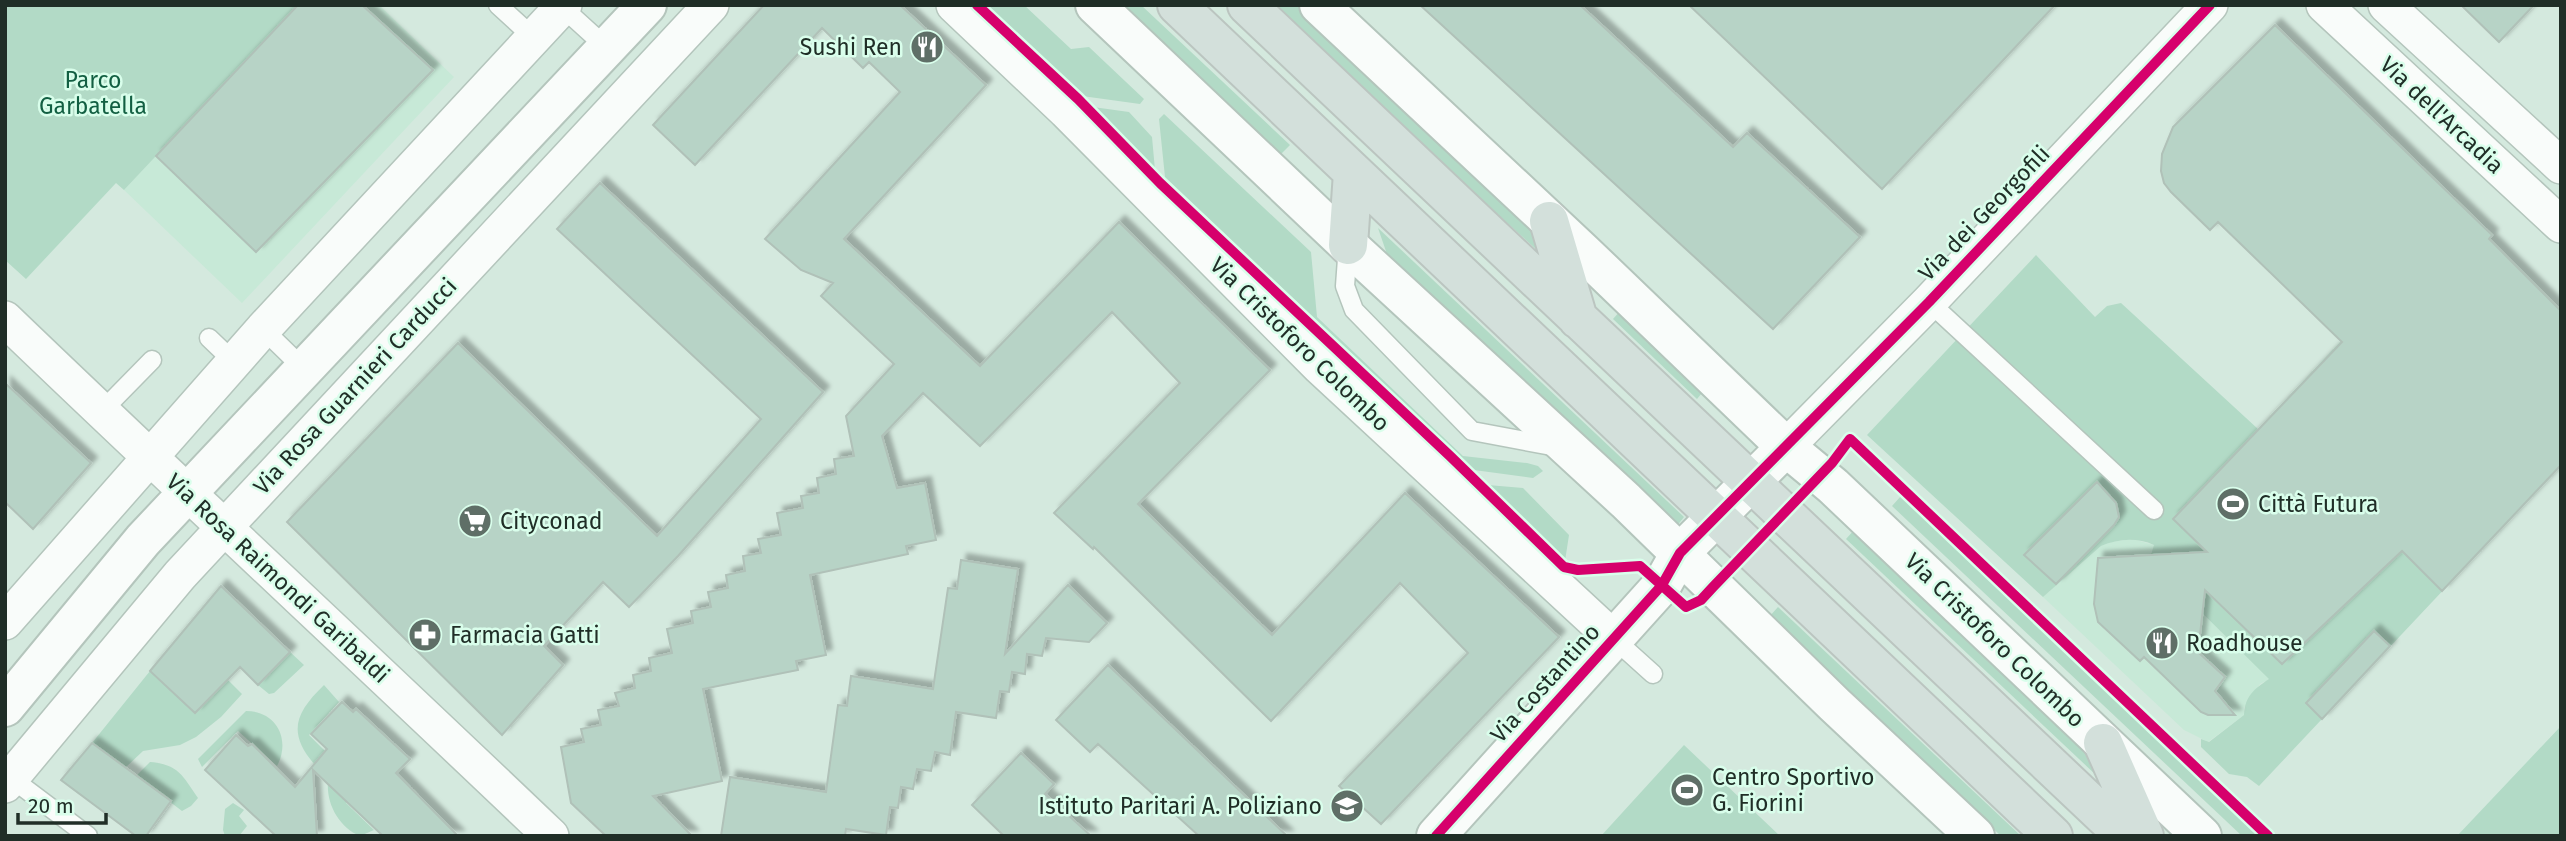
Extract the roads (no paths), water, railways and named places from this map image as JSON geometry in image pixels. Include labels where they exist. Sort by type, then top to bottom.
[{"type":"main road","points":[[5,707],[77,617],[186,493],[647,5]]},
{"type":"main road","points":[[1094,5],[1679,553],[1975,836]]},
{"type":"main road","points":[[1177,5],[2053,836]]},
{"type":"main road","points":[[1247,5],[2124,836]]},
{"type":"main road","name":"Via Cristoforo Colombo","points":[[1318,5],[2202,836]]},
{"type":"main road","points":[[1348,245],[1353,173]]},
{"type":"main road","points":[[1549,221],[1578,321]]},
{"type":"main road","points":[[1679,553],[1786,447]]},
{"type":"main road","name":"Via Costantino","points":[[1436,836],[1662,585],[1679,553]]},
{"type":"main road","points":[[2103,743],[2144,836]]},
{"type":"street","name":"Via Rosa Guarnieri Carducci","points":[[7,779],[180,575],[711,5]]},
{"type":"street","name":"Via Cristoforo Colombo","points":[[954,5],[1066,111],[1320,367],[1613,638]]},
{"type":"street","name":"Via dei Georgofili","points":[[1786,447],[1929,302],[2210,5]]},
{"type":"street","name":"Via dell'Arcadia","points":[[2324,5],[2561,225]]},
{"type":"street","name":"Via dell'Arcadia","points":[[2386,5],[2561,166]]},
{"type":"street","points":[[5,622],[234,362],[563,6]]},
{"type":"street","name":"Via Rosa Raimondi Garibaldi","points":[[5,319],[551,836]]},
{"type":"lane","points":[[498,5],[534,38]]},
{"type":"lane","points":[[563,6],[606,47]]},
{"type":"lane","points":[[1348,245],[1345,286],[1354,310],[1472,431],[1568,449]]},
{"type":"lane","points":[[1929,302],[2154,510]]},
{"type":"lane","points":[[263,330],[303,368]]},
{"type":"lane","points":[[209,338],[234,362]]},
{"type":"lane","points":[[102,412],[152,360]]},
{"type":"lane","name":"Via Cristoforo Colombo","points":[[1613,638],[1653,674]]},
{"type":"lane","name":"Via Rosa Guarnieri Carducci","points":[[7,779],[88,836]]},
{"type":"place","name":"Sushi Ren","points":[[927,47]]},
{"type":"place","name":"Città Futura","points":[[2233,504]]},
{"type":"place","name":"Cityconad","points":[[475,521]]},
{"type":"place","name":"Farmacia Gatti","points":[[425,635]]},
{"type":"place","name":"Roadhouse","points":[[2162,643]]},
{"type":"place","name":"Centro Sportivo G. Fiorini","points":[[1687,790]]},
{"type":"place","name":"Istituto Paritari A. Poliziano","points":[[1347,806]]},
{"type":"park label","name":"Parco Garbatella","points":[[93,93]]}]
